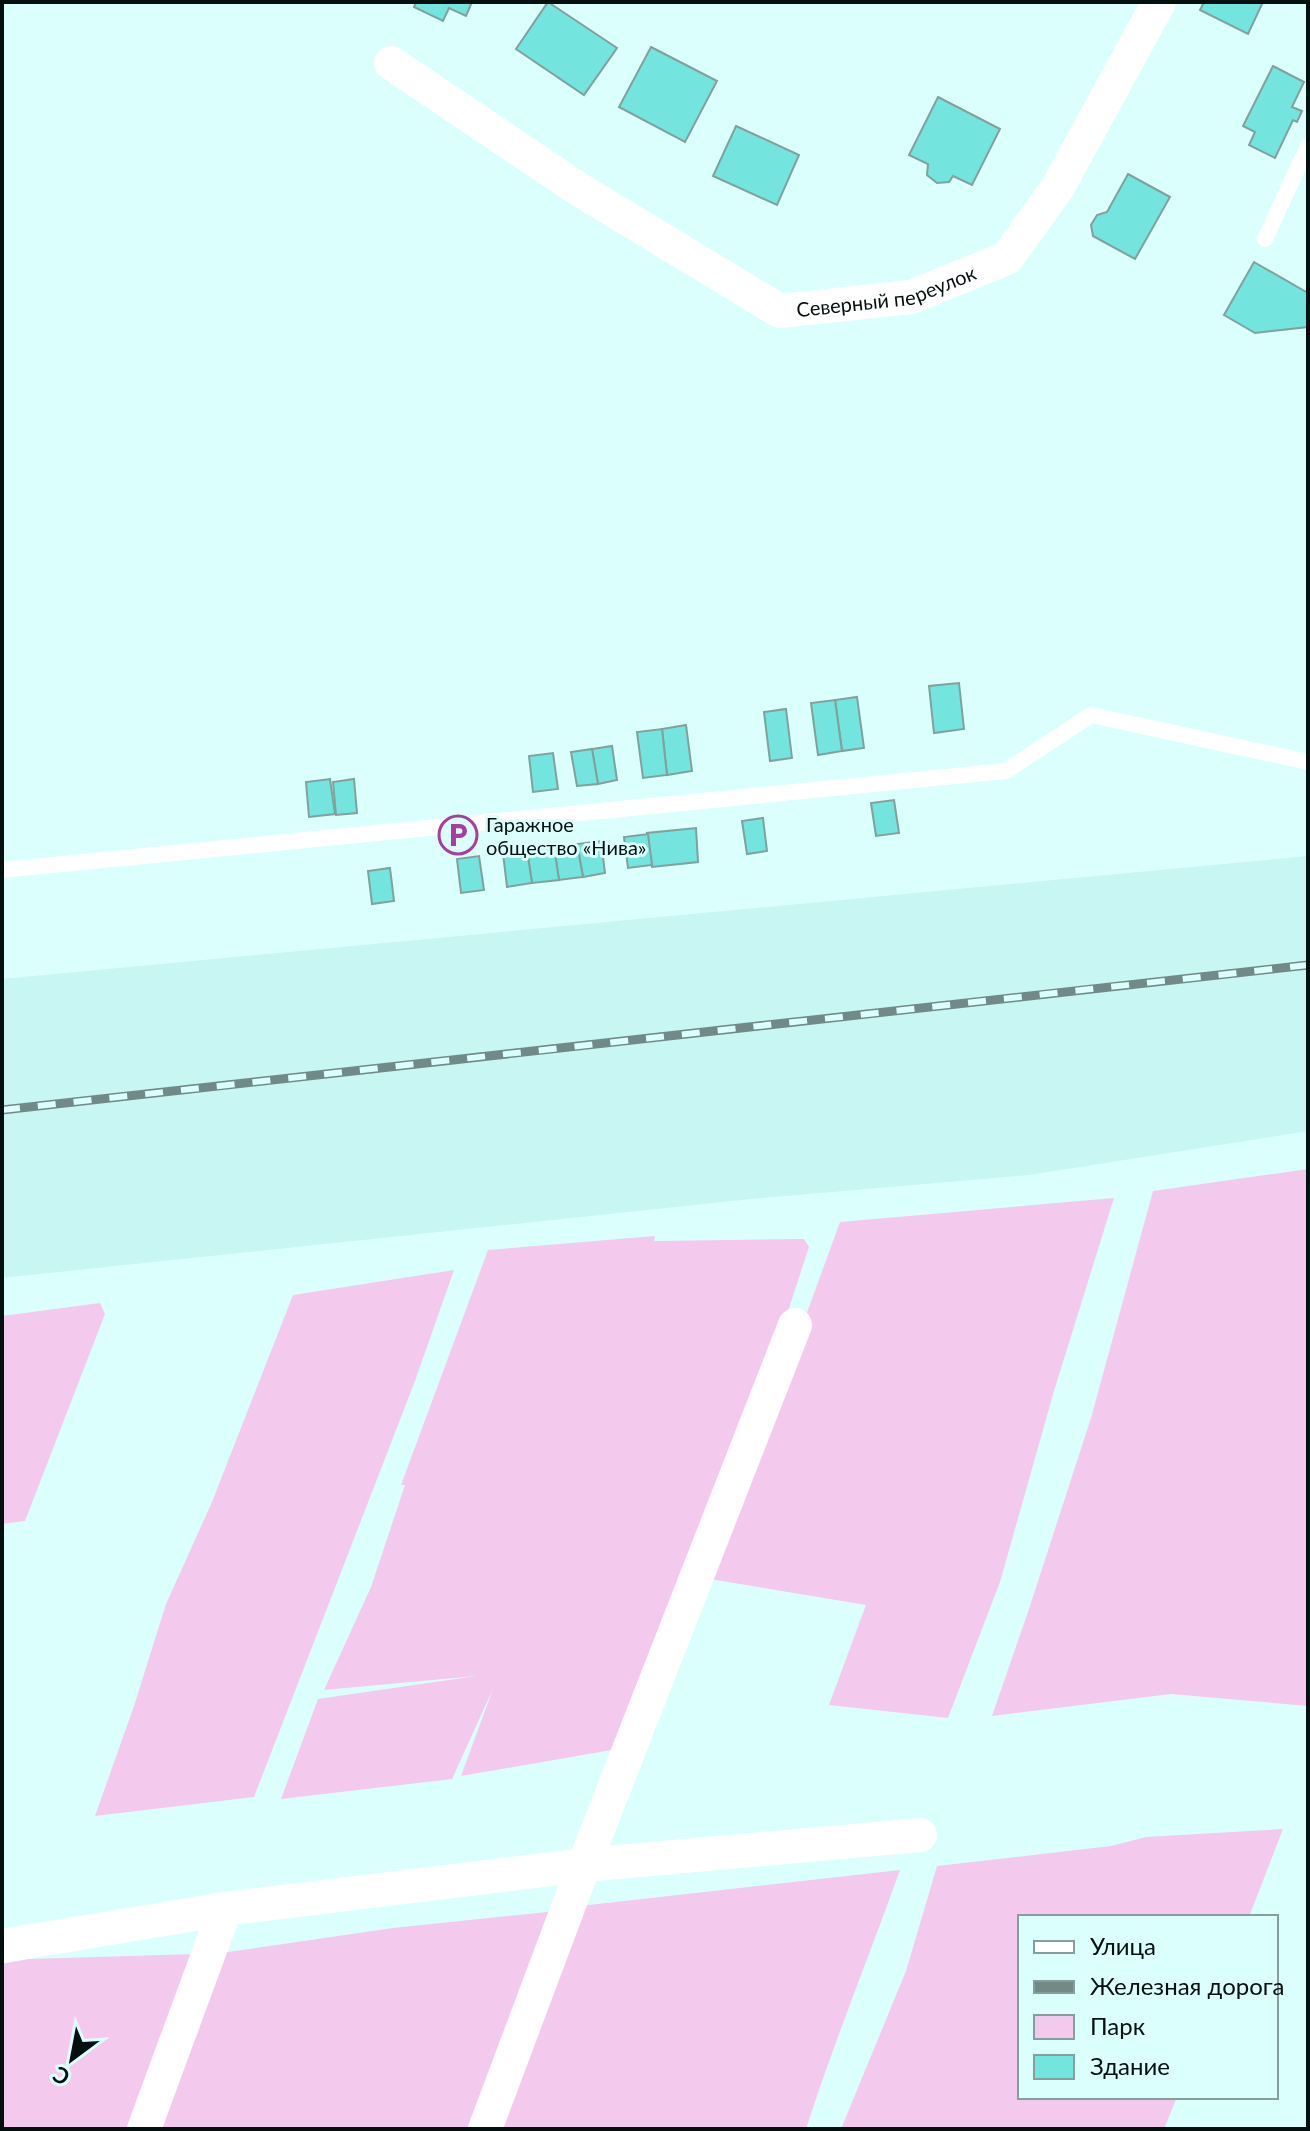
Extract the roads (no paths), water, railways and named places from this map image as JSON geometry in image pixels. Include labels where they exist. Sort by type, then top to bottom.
[{"type":"street","name":"Северный переулок","points":[[391,63],[580,190],[780,311],[911,297],[1007,258],[1058,187],[1159,2]]},
{"type":"street","points":[[485,2129],[584,1865],[795,1325]]},
{"type":"street","points":[[2,1946],[225,1909],[584,1865],[920,1835]]},
{"type":"street","points":[[144,2129],[225,1909]]},
{"type":"lane","points":[[1265,239],[1308,146]]},
{"type":"lane","points":[[2,870],[1006,771],[1091,715],[1308,762]]},
{"type":"railway","points":[[2,1110],[1308,965]]},
{"type":"place","name":"Гаражное общество «Нива»","points":[[458,835]]}]
